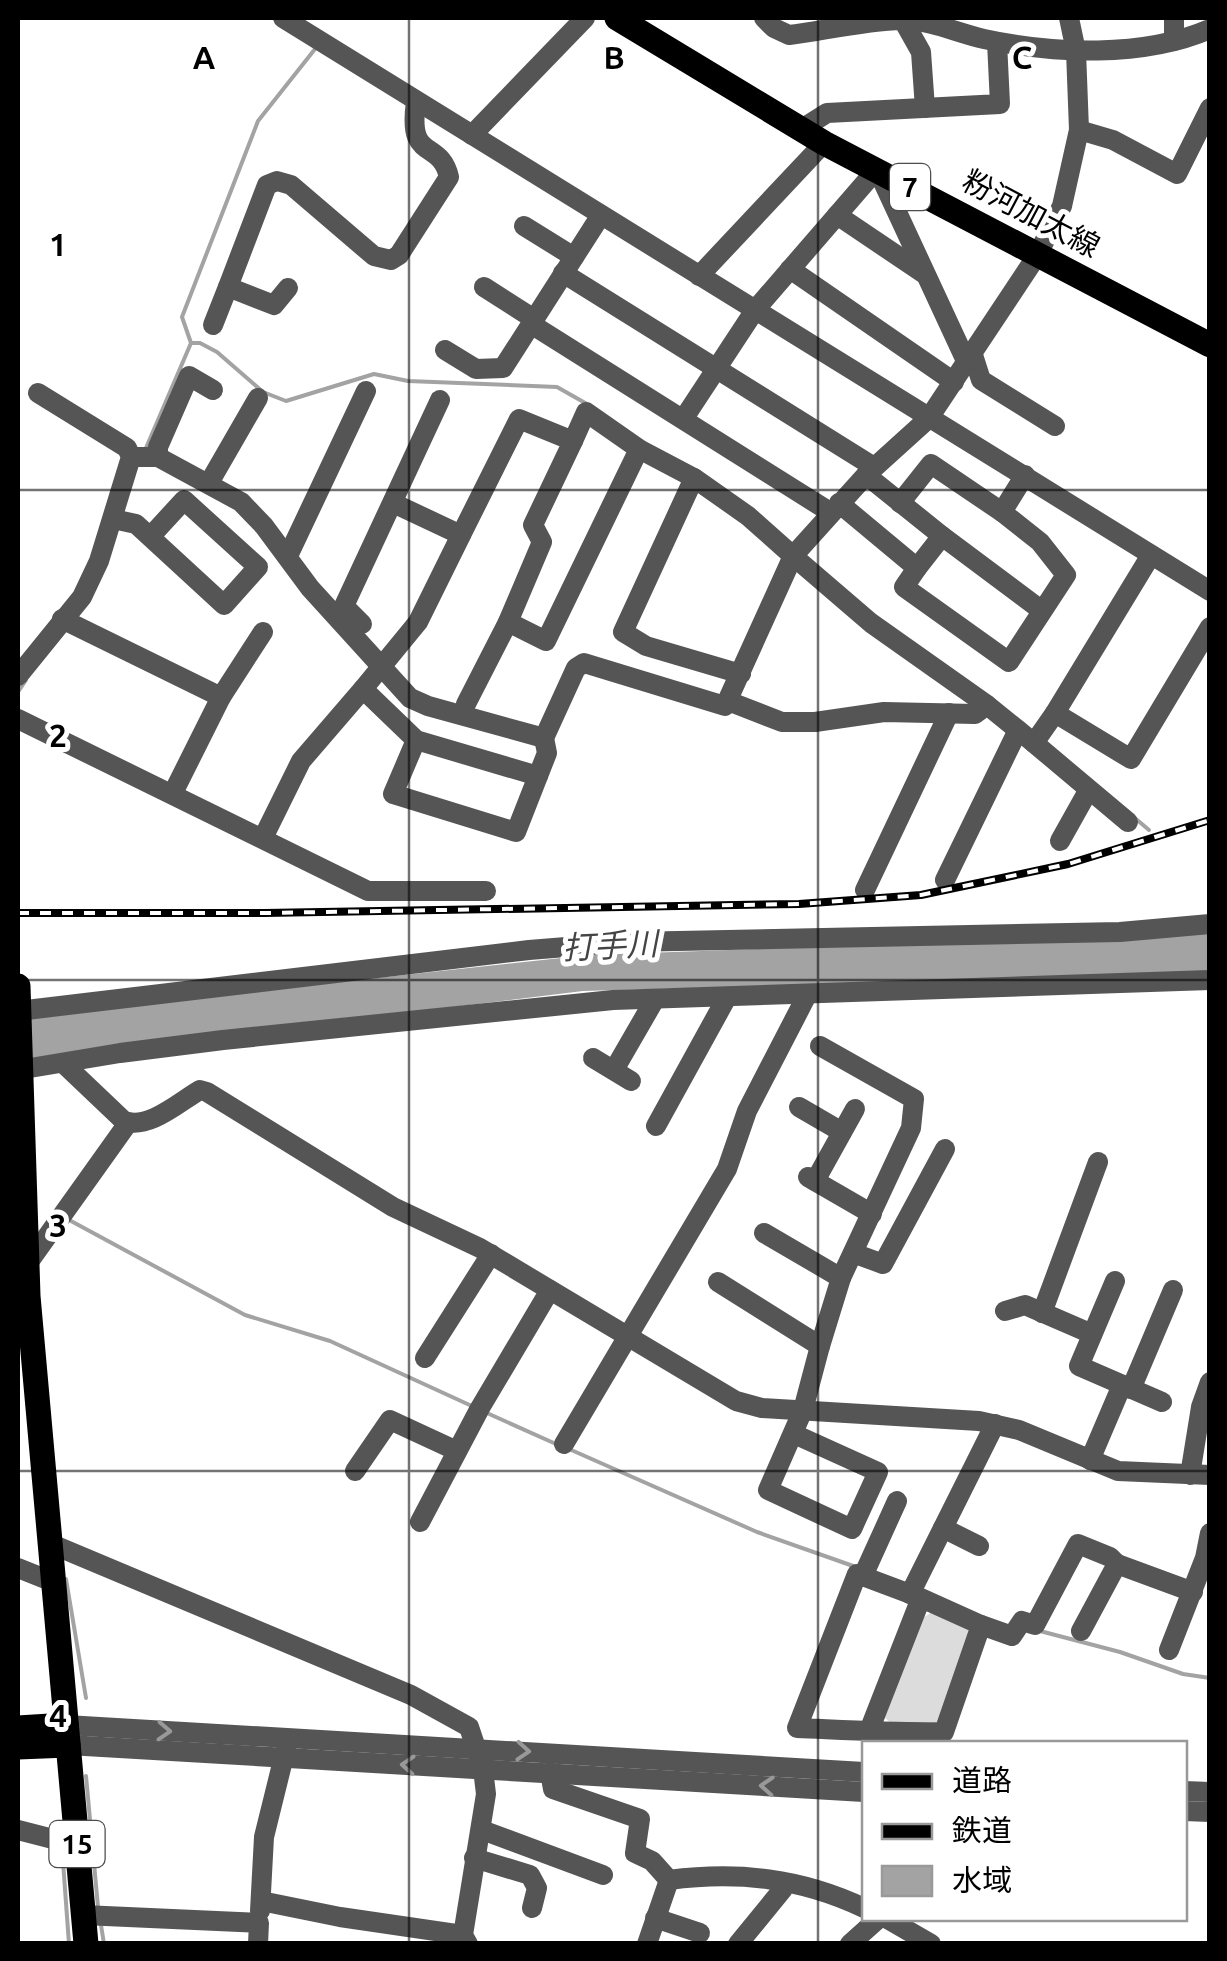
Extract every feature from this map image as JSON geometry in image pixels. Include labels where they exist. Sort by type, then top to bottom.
[{"type":"main road","name":"粉河加太線","points":[[617,18],[800,130],[1210,345]]},
{"type":"main road","points":[[18,986],[26,1266],[24,1324],[67,1735]]},
{"type":"main road","points":[[18,1728],[67,1735]]},
{"type":"main road","points":[[18,1747],[67,1735]]},
{"type":"main road","name":"15","points":[[67,1735],[86,1944]]},
{"type":"street","points":[[282,18],[1210,591]]},
{"type":"street","points":[[472,135],[586,18]]},
{"type":"street","points":[[764,18],[788,35],[904,19],[998,42],[1041,50],[1076,51],[1174,41],[1208,26]]},
{"type":"street","points":[[416,740],[393,794],[516,832],[548,753],[544,738],[576,668],[584,663],[725,706],[793,556],[870,471],[929,418],[1038,254],[1062,206],[1079,130],[1076,51],[1069,18]]},
{"type":"street","points":[[1174,18],[1174,41]]},
{"type":"street","points":[[904,19],[921,52],[925,108]]},
{"type":"street","points":[[800,130],[827,112],[1000,104],[998,42]]},
{"type":"street","points":[[212,325],[266,185],[276,180],[290,185],[374,256],[391,260],[398,255],[449,177],[446,164],[420,144],[412,128],[416,102]]},
{"type":"street","points":[[1079,130],[1113,140],[1177,174],[1210,108]]},
{"type":"street","points":[[698,276],[824,143]]},
{"type":"street","points":[[684,418],[755,310],[876,169],[981,380],[1055,426]]},
{"type":"street","points":[[446,350],[476,369],[503,368],[601,215]]},
{"type":"street","points":[[837,215],[925,274]]},
{"type":"street","points":[[524,226],[569,265],[870,471],[900,502],[1041,610]]},
{"type":"street","points":[[790,269],[954,382]]},
{"type":"street","points":[[228,287],[274,305],[288,288]]},
{"type":"street","points":[[484,287],[684,418],[834,508],[917,568]]},
{"type":"street","points":[[18,676],[68,622],[82,598],[144,457],[158,447],[189,376],[213,390]]},
{"type":"street","points":[[288,556],[366,391]]},
{"type":"street","points":[[38,393],[127,448],[209,483],[241,502],[310,588],[387,660]]},
{"type":"street","points":[[209,483],[258,398]]},
{"type":"street","points":[[440,400],[344,606],[387,660],[410,698],[544,738]]},
{"type":"street","points":[[466,704],[508,622],[542,542],[532,525],[586,412],[748,516],[871,624],[987,705],[1128,822]]},
{"type":"street","points":[[263,838],[300,761],[418,622],[518,419],[573,440]]},
{"type":"street","points":[[508,622],[546,641],[639,449]]},
{"type":"street","points":[[900,502],[931,464],[1040,542],[1066,574],[1009,662],[904,587],[942,536]]},
{"type":"street","points":[[1002,512],[1025,475]]},
{"type":"street","points":[[694,478],[623,632],[646,646],[740,674]]},
{"type":"street","points":[[118,520],[136,524],[224,606],[258,567],[184,500],[150,537]]},
{"type":"street","points":[[394,503],[461,535]]},
{"type":"street","points":[[946,880],[1026,736],[1055,713],[1151,555]]},
{"type":"street","points":[[68,622],[221,697]]},
{"type":"street","points":[[1055,713],[1131,759],[1210,627]]},
{"type":"street","points":[[174,794],[221,697],[263,632]]},
{"type":"street","points":[[363,689],[416,740],[538,776]]},
{"type":"street","points":[[728,700],[782,722],[815,722],[884,712],[975,714],[987,705]]},
{"type":"street","points":[[864,890],[949,713]]},
{"type":"street","points":[[18,718],[368,891],[486,891]]},
{"type":"street","points":[[1060,841],[1088,791]]},
{"type":"street","points":[[18,1013],[529,950],[628,942],[1120,932],[1210,924]]},
{"type":"street","points":[[20,1067],[382,1022],[655,999],[1210,980]]},
{"type":"street","points":[[564,1444],[727,1169],[747,1111],[807,995]]},
{"type":"street","points":[[656,1126],[727,998]]},
{"type":"street","points":[[593,1058],[622,1075],[655,999]]},
{"type":"street","points":[[794,1434],[878,1472],[852,1529],[768,1490],[803,1410],[841,1278],[911,1128],[914,1099],[820,1046]]},
{"type":"street","points":[[63,1064],[128,1123],[148,1121],[200,1090],[207,1092],[393,1206],[491,1254],[736,1401],[762,1408],[994,1424],[1118,1471],[1200,1475],[1201,1406],[1210,1382]]},
{"type":"street","points":[[799,1107],[842,1132]]},
{"type":"street","points":[[854,1109],[812,1179],[872,1214]]},
{"type":"street","points":[[26,1266],[128,1123]]},
{"type":"street","points":[[854,1253],[884,1264],[944,1149]]},
{"type":"street","points":[[1042,1312],[1098,1162]]},
{"type":"street","points":[[764,1233],[841,1278]]},
{"type":"street","points":[[425,1358],[491,1254]]},
{"type":"street","points":[[1115,1281],[1079,1366],[1162,1402]]},
{"type":"street","points":[[718,1282],[820,1346]]},
{"type":"street","points":[[420,1522],[550,1290]]},
{"type":"street","points":[[1090,1460],[1173,1290]]},
{"type":"street","points":[[1005,1311],[1025,1305],[1092,1334]]},
{"type":"street","points":[[355,1471],[390,1420],[457,1451]]},
{"type":"street","points":[[869,1730],[914,1592],[994,1424]]},
{"type":"street","points":[[865,1572],[897,1501]]},
{"type":"street","points":[[943,1528],[979,1546]]},
{"type":"street","points":[[1169,1650],[1193,1592],[1210,1533]]},
{"type":"street","points":[[49,1543],[411,1695],[469,1727],[486,1794],[474,1858],[466,1939],[261,1901]]},
{"type":"street","points":[[981,1625],[944,1732],[920,1738],[869,1730],[796,1728],[857,1574],[865,1572],[1012,1636],[1022,1621],[1035,1626],[1078,1544],[1110,1557],[1117,1564],[1193,1592]]},
{"type":"street","points":[[1081,1631],[1117,1564]]},
{"type":"street","points":[[18,1568],[53,1582]]},
{"type":"street","points":[[67,1735],[286,1747],[474,1748],[862,1792]]},
{"type":"street","points":[[286,1747],[482,1769],[550,1772],[862,1772]]},
{"type":"street","points":[[83,1915],[258,1933],[260,1863],[286,1747]]},
{"type":"street","points":[[550,1772],[553,1789],[640,1819],[636,1852],[652,1861],[669,1880]]},
{"type":"street","points":[[18,1830],[53,1839],[76,1837]]},
{"type":"street","points":[[482,1830],[604,1875]]},
{"type":"street","points":[[474,1858],[530,1876],[537,1888],[532,1908]]},
{"type":"street","points":[[669,1880],[739,1874],[828,1890],[862,1907]]},
{"type":"street","points":[[647,1944],[669,1880]]},
{"type":"street","points":[[738,1944],[783,1889]]},
{"type":"street","points":[[655,1918],[700,1933]]},
{"type":"street","points":[[850,1944],[878,1921]]},
{"type":"street","points":[[888,1921],[931,1944]]},
{"type":"shaded area","points":[[932,1612],[968,1628],[972,1637],[940,1722],[892,1724],[885,1718],[921,1619]]},
{"type":"water","points":[[1209,933],[1209,974],[583,991],[18,1060],[18,1017],[589,955]]},
{"type":"waterway","points":[[191,343],[182,317],[258,121],[315,49]]},
{"type":"waterway","points":[[191,343],[217,352],[263,392],[286,401],[374,374],[408,381],[557,387],[587,404]]},
{"type":"waterway","points":[[146,448],[191,343]]},
{"type":"waterway","points":[[18,692],[26,680]]},
{"type":"waterway","points":[[1136,819],[1149,830]]},
{"type":"waterway","points":[[71,1221],[245,1315],[330,1341],[474,1407]]},
{"type":"waterway","points":[[487,1413],[556,1444]]},
{"type":"waterway","points":[[569,1449],[757,1532],[856,1567]]},
{"type":"waterway","points":[[66,1579],[86,1698]]},
{"type":"waterway","points":[[1040,1631],[1183,1674],[1210,1678]]},
{"type":"waterway","points":[[86,1776],[98,1907]]},
{"type":"waterway","points":[[62,1848],[69,1944]]},
{"type":"waterway","points":[[101,1925],[104,1944]]},
{"type":"railway","points":[[18,913],[799,904],[921,895],[1068,864],[1210,820]]},
{"type":"water label","name":"打手川","points":[[610,946]]}]
